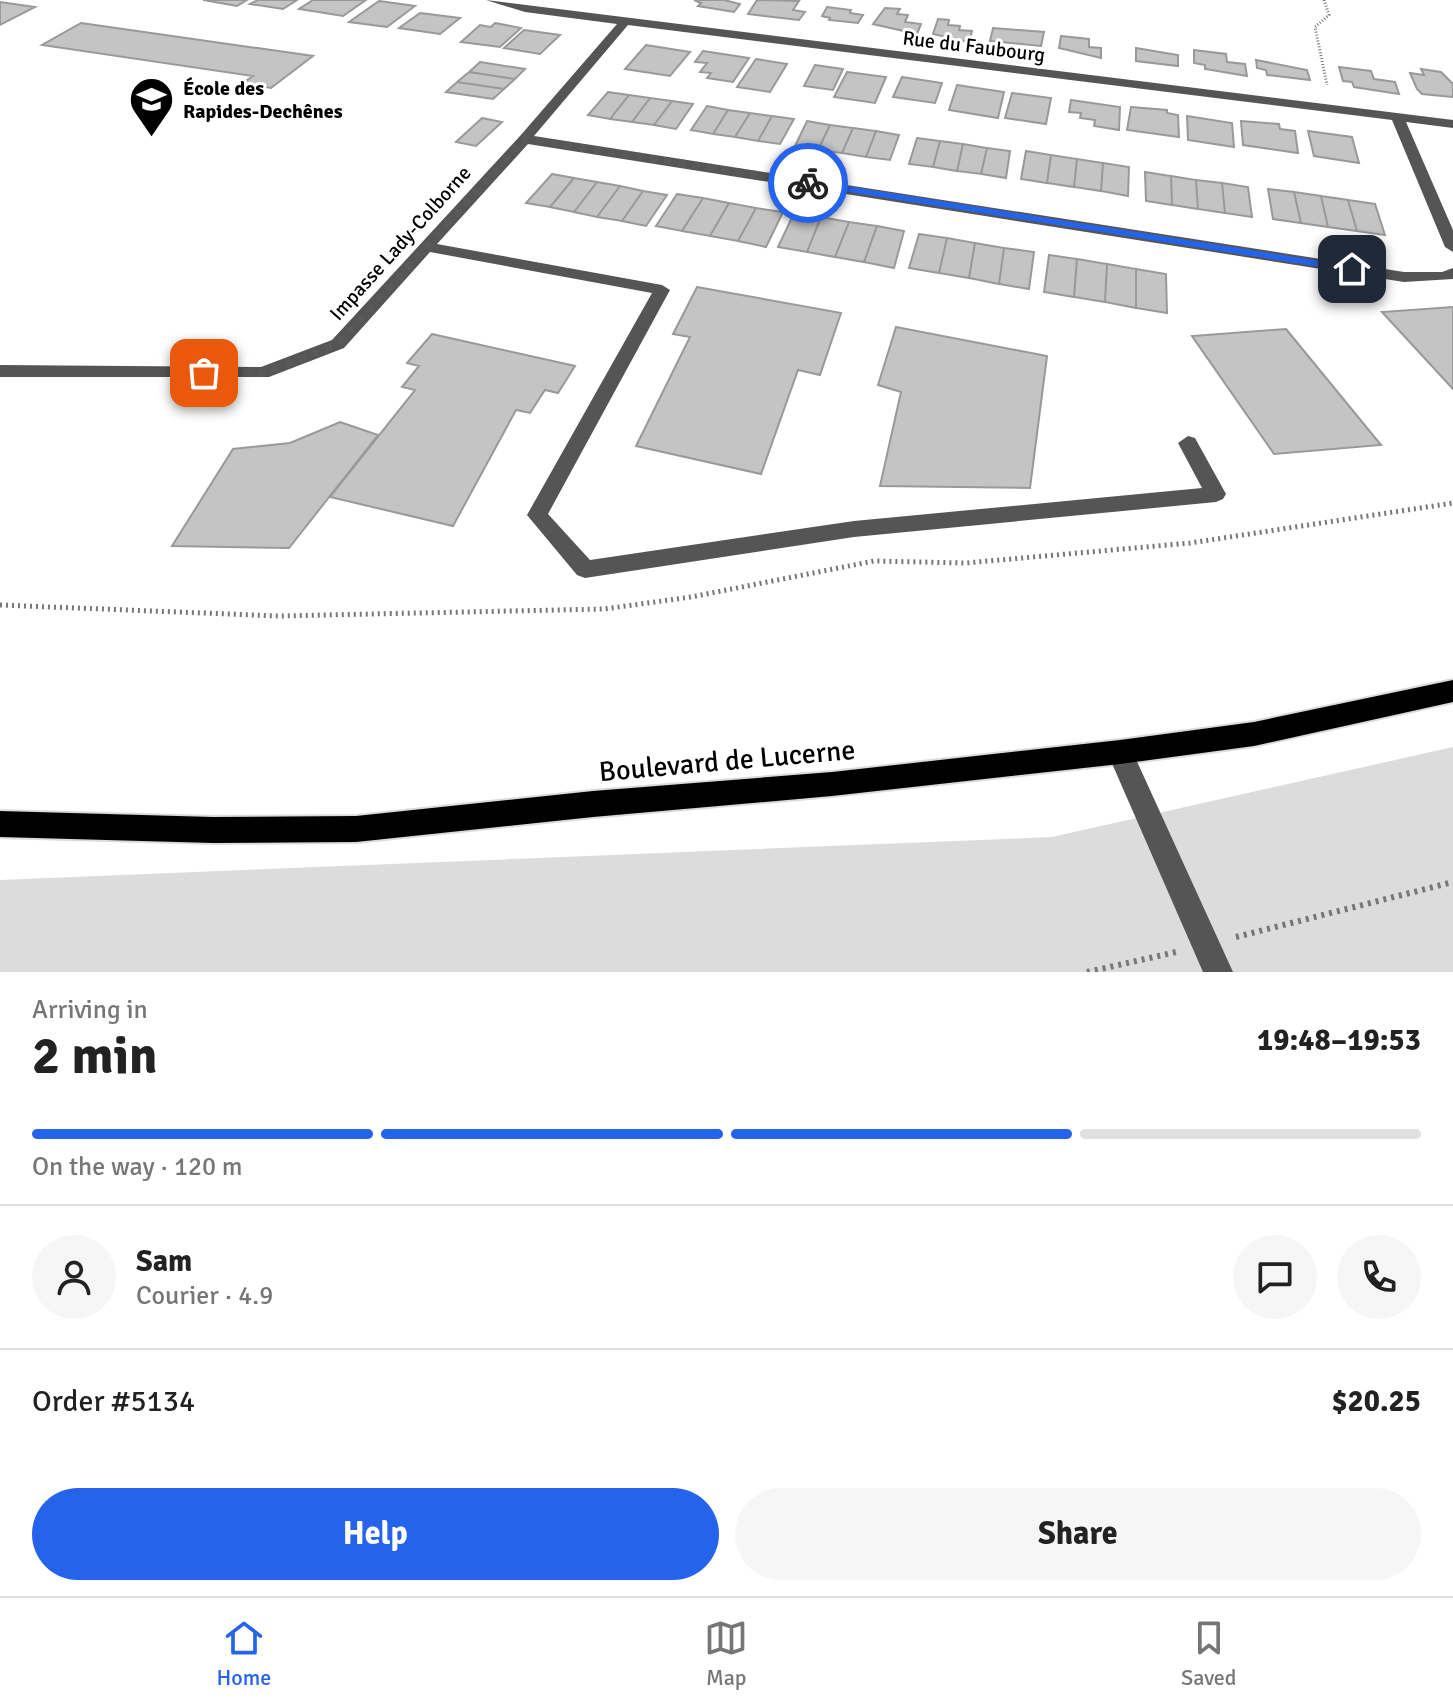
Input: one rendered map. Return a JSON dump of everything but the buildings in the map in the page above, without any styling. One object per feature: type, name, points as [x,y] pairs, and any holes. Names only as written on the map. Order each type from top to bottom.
[{"type":"main road","name":"Boulevard de Lucerne","points":[[0,824],[213,830],[356,829],[593,804],[832,784],[1120,752],[1254,734],[1453,691]]},
{"type":"street","name":"Rue du Faubourg","points":[[491,0],[516,7],[1453,124]]},
{"type":"street","name":"Impasse Lady-Colborne","points":[[0,371],[263,373],[338,344],[525,139],[625,21]]},
{"type":"street","points":[[1397,117],[1453,247]]},
{"type":"street","points":[[525,139],[1404,277],[1444,277],[1453,273]]},
{"type":"street","points":[[427,247],[662,290],[537,515],[585,569],[854,529],[1216,494],[1188,443]]},
{"type":"street","points":[[1120,752],[1218,972]]},
{"type":"path","points":[[1324,0],[1329,15],[1315,27],[1332,109]]},
{"type":"path","points":[[1087,972],[1453,882]]},
{"type":"shaded area","points":[[1453,747],[1453,972],[0,972],[0,880],[1052,837]]},
{"type":"way so far","points":[[204,373],[263,373],[338,344],[525,139],[808,183]]},
{"type":"place","name":"École des Rapides-Dechênes","points":[[152,138]]},
{"type":"route","points":[[808,183],[1352,269]]}]
